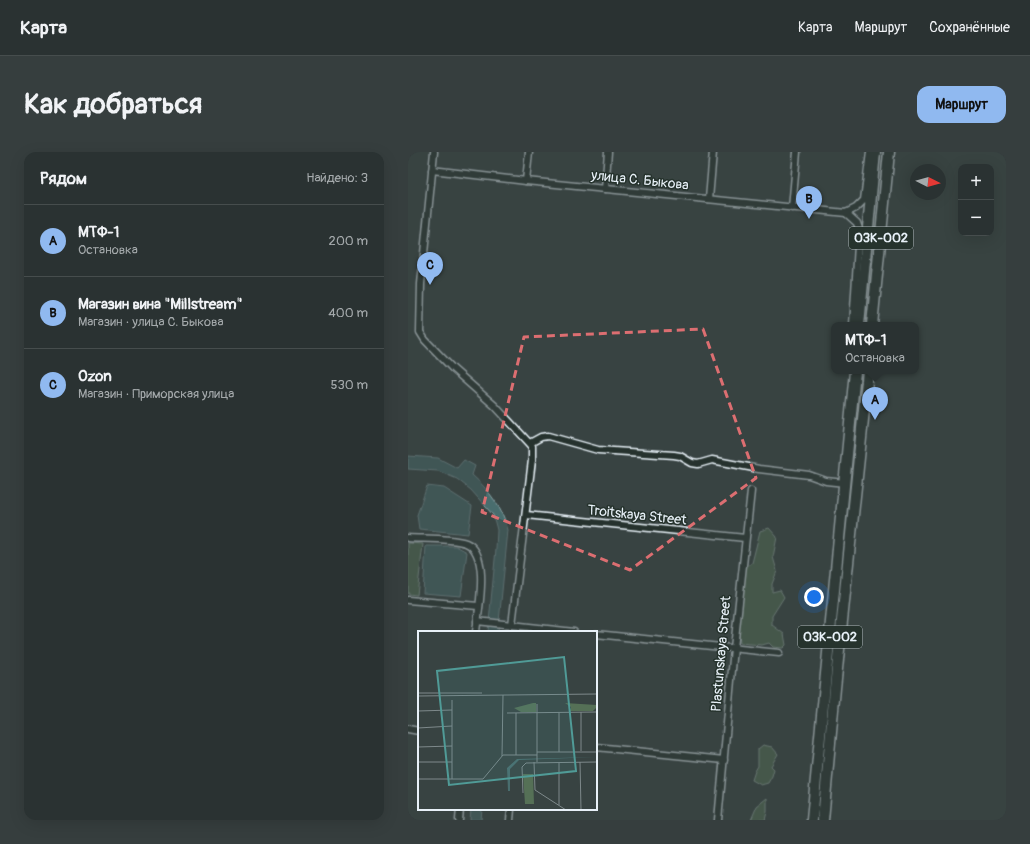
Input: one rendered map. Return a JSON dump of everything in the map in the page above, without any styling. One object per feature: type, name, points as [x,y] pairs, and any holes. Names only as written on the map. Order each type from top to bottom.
[{"type":"main road","name":"03К-002","points":[[859,322],[875,152]]},
{"type":"main road","name":"03К-002","points":[[872,322],[889,152]]},
{"type":"main road","name":"03К-002","points":[[812,820],[855,374]]},
{"type":"main road","name":"03К-002","points":[[823,820],[868,374]]},
{"type":"street","points":[[434,152],[421,284],[420,332],[430,346],[453,369],[495,406],[532,446],[532,460],[526,515],[512,625]]},
{"type":"street","points":[[526,181],[529,152]]},
{"type":"street","points":[[605,189],[608,152]]},
{"type":"street","points":[[709,199],[713,152]]},
{"type":"street","points":[[792,208],[797,152]]},
{"type":"street","points":[[854,322],[859,229],[857,223],[846,213],[856,208],[864,200],[870,152]]},
{"type":"street","name":"улица С. Быкова","points":[[432,170],[526,181],[846,213]]},
{"type":"street","points":[[852,374],[854,388]]},
{"type":"street","points":[[530,443],[541,437],[548,436],[598,450],[674,455],[698,464],[712,460],[758,469],[808,475],[826,481],[845,483]]},
{"type":"street","name":"Plastunskaya Street","points":[[718,820],[750,491]]},
{"type":"street","name":"Troitskaya Street","points":[[526,515],[745,538]]},
{"type":"street","points":[[408,538],[459,541],[468,543],[474,549],[479,561],[481,574],[481,588],[476,631]]},
{"type":"street","points":[[408,600],[478,606]]},
{"type":"street","points":[[477,621],[512,625],[530,630],[552,631]]},
{"type":"street","points":[[597,634],[779,652]]},
{"type":"street","points":[[597,748],[724,760]]},
{"type":"street","points":[[459,820],[460,810]]},
{"type":"street","points":[[510,820],[511,810]]},
{"type":"highlighted area","points":[[703,329],[756,478],[630,570],[482,512],[524,337]]},
{"type":"green space","points":[[769,528],[777,537],[773,557],[777,571],[772,584],[772,592],[780,590],[784,597],[772,616],[772,625],[784,634],[786,645],[783,648],[773,647],[769,643],[762,645],[740,643],[739,634],[743,581],[747,566],[752,563],[760,531]]},
{"type":"green space","points":[[408,543],[423,544],[417,595],[408,594]]},
{"type":"green space","points":[[763,745],[772,747],[778,754],[771,766],[774,769],[772,776],[768,783],[761,785],[752,780],[758,766],[758,749]]},
{"type":"green space","points":[[767,798],[767,812],[765,820],[751,820],[757,806]]},
{"type":"water","points":[[408,456],[438,458],[457,468],[464,460],[475,466],[472,475],[490,493],[499,507],[508,530],[498,631],[488,631],[497,530],[493,515],[471,490],[457,479],[438,471],[408,469]]},
{"type":"water","points":[[427,486],[444,488],[472,506],[468,534],[419,529],[417,515]]},
{"type":"water","points":[[426,546],[456,546],[467,552],[461,596],[423,593]]},
{"type":"water","points":[[471,810],[482,810],[481,820],[470,820]]},
{"type":"place","name":"Магазин вина \"Millstream\"","points":[[809,219]]},
{"type":"place","name":"Ozon","points":[[430,285]]},
{"type":"place","name":"МТФ-1","points":[[875,420]]}]
